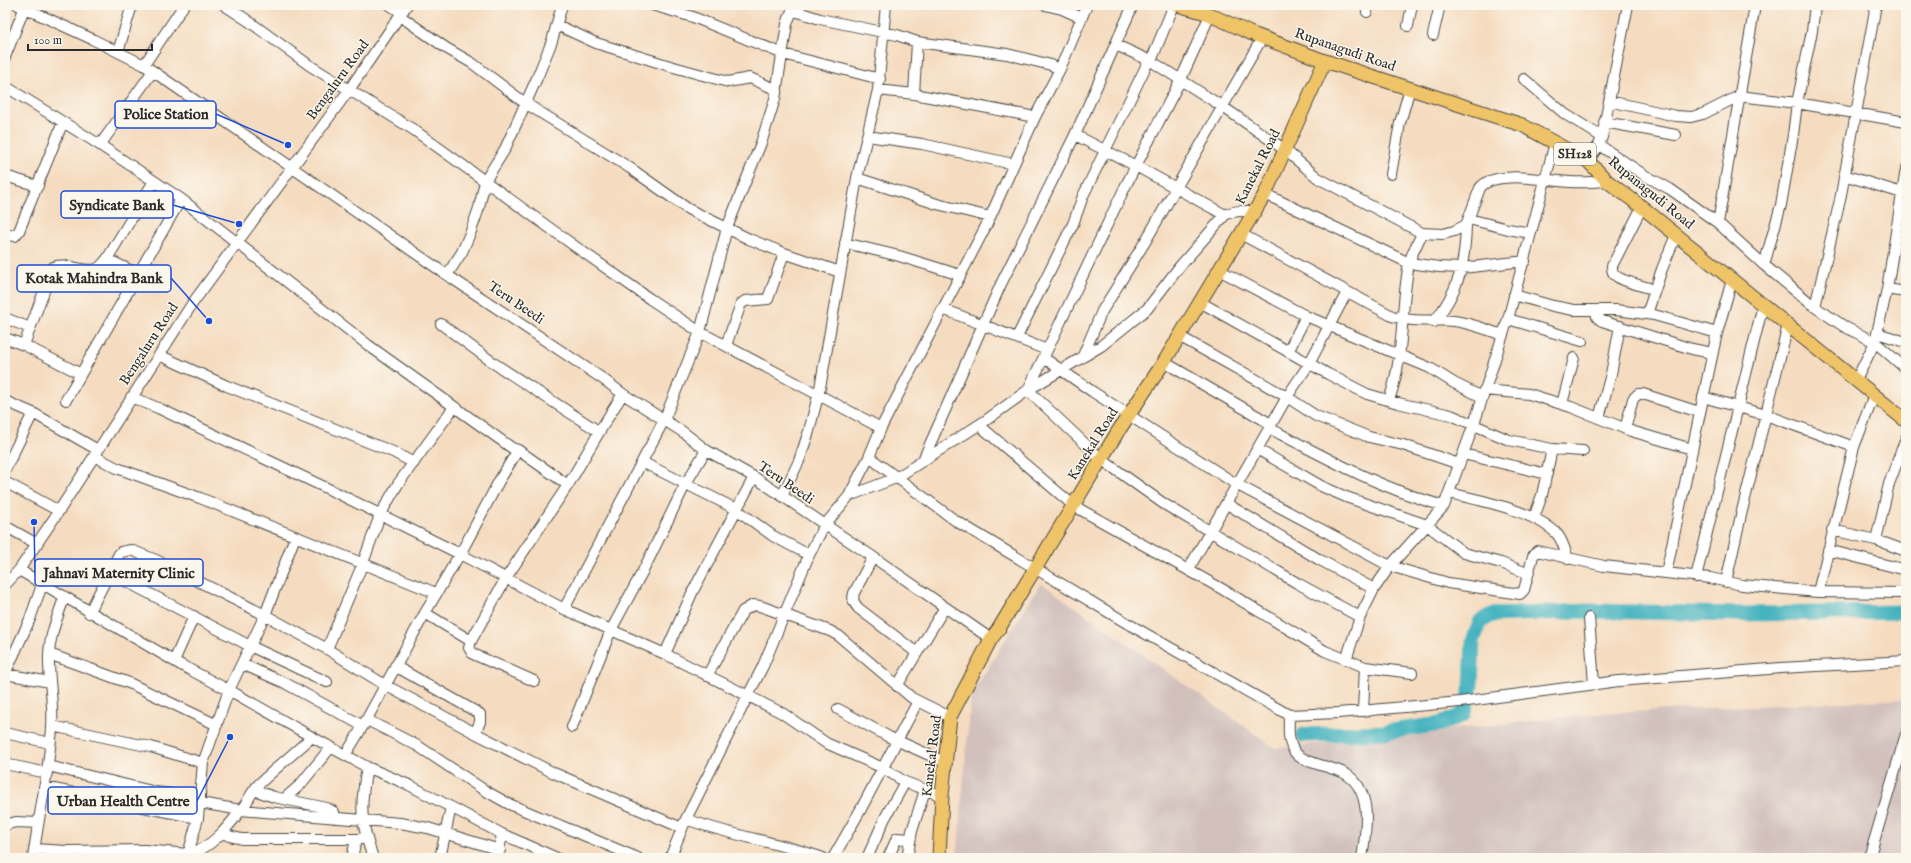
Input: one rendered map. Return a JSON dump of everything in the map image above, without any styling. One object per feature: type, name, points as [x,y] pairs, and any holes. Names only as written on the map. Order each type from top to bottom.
[{"type":"main road","name":"Rupanagudi Road","points":[[1178,5],[1210,15],[1262,38],[1326,61],[1522,125],[1588,161],[1607,181],[1642,206],[1906,421]]},
{"type":"main road","name":"Kanekal Road","points":[[939,858],[942,796],[950,717],[991,639],[1074,506],[1101,459],[1164,362],[1241,234],[1253,211],[1265,194],[1326,61]]},
{"type":"street","points":[[118,52],[132,5]]},
{"type":"street","points":[[144,65],[184,5]]},
{"type":"street","points":[[224,5],[309,65],[414,130],[650,299],[700,332],[726,345],[754,362],[881,428]]},
{"type":"street","points":[[390,5],[403,11],[446,48],[472,63],[525,103],[630,168],[688,209],[784,253],[840,272]]},
{"type":"street","points":[[447,275],[462,252],[479,208],[485,181],[505,149],[552,41],[562,5]]},
{"type":"street","points":[[652,5],[693,17],[783,54],[860,76],[880,79]]},
{"type":"street","points":[[782,496],[799,461],[809,431],[818,394],[857,178],[880,79],[886,5]]},
{"type":"street","points":[[1046,5],[1062,9],[1082,18]]},
{"type":"street","points":[[670,858],[684,824],[748,697],[786,614],[809,555],[824,526],[849,496],[869,457],[881,428],[990,217],[1035,117],[1060,69],[1087,5]]},
{"type":"street","points":[[923,460],[1002,284],[1075,135],[1133,5]]},
{"type":"street","points":[[1017,337],[1073,224],[1083,196],[1150,61],[1174,5]]},
{"type":"street","points":[[1408,26],[1412,5]]},
{"type":"street","points":[[1433,35],[1440,5]]},
{"type":"street","points":[[1588,161],[1601,141],[1615,62],[1628,5]]},
{"type":"street","points":[[1718,223],[1755,5]]},
{"type":"street","points":[[1764,265],[1781,205],[1797,103],[1812,31],[1815,5]]},
{"type":"street","points":[[1815,307],[1844,175],[1876,5]]},
{"type":"street","points":[[5,57],[21,7]]},
{"type":"street","name":"Teru Beedi","points":[[21,7],[144,65],[447,275],[509,315],[706,450],[754,477],[991,639]]},
{"type":"street","points":[[564,608],[664,420],[700,332],[727,228],[761,143],[776,90],[787,24],[793,8],[820,19],[883,31],[917,42],[1008,54],[1051,65],[1060,69]]},
{"type":"street","name":"Bengaluru Road","points":[[5,586],[19,570],[37,544],[192,304],[348,90],[403,11]]},
{"type":"street","points":[[1028,390],[1136,166],[1181,79],[1210,15]]},
{"type":"street","points":[[557,25],[596,43],[652,61],[728,82],[750,78],[776,90]]},
{"type":"street","points":[[1082,358],[1102,311],[1176,189],[1262,38]]},
{"type":"street","points":[[914,94],[917,42]]},
{"type":"street","points":[[1116,45],[1150,61],[1181,79],[1285,150],[1318,178],[1422,233],[1443,234],[1454,231],[1468,222],[1531,233]]},
{"type":"street","points":[[100,146],[153,71]]},
{"type":"street","points":[[1524,80],[1565,114],[1644,175],[1670,189],[1718,223],[1764,265],[1815,307],[1845,327],[1874,343],[1906,369]]},
{"type":"street","points":[[5,88],[63,122],[181,199],[368,345],[512,448],[518,450],[568,485]]},
{"type":"street","points":[[1391,174],[1400,123],[1410,88]]},
{"type":"street","points":[[878,90],[914,94],[1035,117]]},
{"type":"street","points":[[1609,102],[1676,116],[1691,117],[1703,114],[1739,96],[1797,103],[1906,122]]},
{"type":"street","points":[[5,234],[15,236],[19,231],[63,122]]},
{"type":"street","points":[[1604,122],[1676,135]]},
{"type":"street","points":[[1075,135],[1136,166],[1225,216]]},
{"type":"street","points":[[867,136],[922,144],[1013,164]]},
{"type":"street","points":[[1346,660],[1360,617],[1374,589],[1390,566],[1444,506],[1474,424],[1508,319],[1525,261],[1555,143]]},
{"type":"street","points":[[1856,380],[1874,343],[1887,289],[1902,223],[1902,193],[1906,169]]},
{"type":"street","points":[[1844,175],[1902,193]]},
{"type":"street","points":[[5,176],[38,186]]},
{"type":"street","points":[[857,178],[936,204],[990,217]]},
{"type":"street","points":[[1434,322],[1454,292],[1462,268],[1468,222],[1483,183],[1494,179],[1518,178],[1570,182],[1607,181]]},
{"type":"street","points":[[24,345],[54,267],[59,265],[96,269],[107,259],[154,182]]},
{"type":"street","points":[[1265,194],[1409,263],[1462,268],[1525,261]]},
{"type":"street","points":[[66,400],[181,199]]},
{"type":"street","points":[[1642,206],[1612,266],[1612,270],[1614,274],[1620,278],[1655,290]]},
{"type":"street","points":[[849,496],[896,478],[979,425],[1028,390],[1101,346],[1147,309],[1180,266],[1225,216],[1236,211],[1253,211]]},
{"type":"street","points":[[1389,400],[1394,387],[1400,356],[1409,263],[1422,233]]},
{"type":"street","points":[[1241,234],[1392,316],[1403,320],[1434,322],[1453,321],[1503,335]]},
{"type":"street","points":[[1647,314],[1676,235]]},
{"type":"street","points":[[845,242],[899,256],[960,275]]},
{"type":"street","points":[[726,345],[741,304],[745,301],[768,299],[784,253]]},
{"type":"street","points":[[107,259],[138,274]]},
{"type":"street","points":[[1219,270],[1306,316],[1430,368],[1454,383],[1483,394],[1529,394],[1562,404],[1625,429],[1664,442],[1692,449]]},
{"type":"street","points":[[1666,573],[1712,353],[1732,280]]},
{"type":"street","points":[[1887,289],[1906,292]]},
{"type":"street","points":[[1188,570],[1227,504],[1236,484],[1257,448],[1287,397],[1309,364],[1347,292]]},
{"type":"street","points":[[1514,296],[1574,310],[1633,312],[1647,314],[1717,333]]},
{"type":"street","points":[[1200,302],[1352,388],[1367,394],[1451,414],[1509,440],[1552,449],[1583,451]]},
{"type":"street","points":[[1696,577],[1763,305]]},
{"type":"street","points":[[943,309],[1017,337],[1045,354],[1062,370],[1129,415],[1236,484],[1390,566],[1448,583],[1520,594],[1524,590],[1527,574],[1533,556],[1537,551],[1604,566],[1726,582],[1818,592],[1906,593]]},
{"type":"street","points":[[1596,310],[1599,320],[1684,347],[1712,353]]},
{"type":"street","points":[[1288,352],[1306,316]]},
{"type":"street","points":[[5,318],[30,328]]},
{"type":"street","points":[[1508,319],[1582,341]]},
{"type":"street","points":[[441,324],[495,364],[598,431]]},
{"type":"street","points":[[1726,582],[1788,325]]},
{"type":"street","points":[[1599,418],[1611,374],[1620,326]]},
{"type":"street","points":[[1179,336],[1287,397],[1316,416],[1331,423],[1369,437],[1403,445],[1459,464]]},
{"type":"street","points":[[5,338],[24,345],[81,374]]},
{"type":"street","points":[[1874,343],[1906,342]]},
{"type":"street","points":[[159,355],[227,386],[393,452],[414,463]]},
{"type":"street","points":[[1562,404],[1574,358]]},
{"type":"street","points":[[1164,362],[1270,426],[1358,474],[1395,491],[1444,506]]},
{"type":"street","points":[[1028,390],[1101,459],[1164,504],[1297,583],[1360,617]]},
{"type":"street","points":[[534,681],[473,654],[469,648],[471,641],[506,578],[568,485],[593,444],[598,431],[623,394]]},
{"type":"street","points":[[1625,429],[1633,399],[1638,394],[1643,394],[1699,412]]},
{"type":"street","points":[[1818,592],[1832,530],[1854,447],[1874,395]]},
{"type":"street","points":[[131,397],[158,408],[380,515],[460,554],[564,608],[665,654],[782,714],[826,743],[883,768],[905,782],[942,796]]},
{"type":"street","points":[[1703,397],[1766,414],[1854,447]]},
{"type":"street","points":[[5,401],[33,413],[96,453],[116,468],[200,498],[436,593]]},
{"type":"street","points":[[327,649],[363,563],[380,515],[398,484],[454,407]]},
{"type":"street","points":[[5,470],[33,413]]},
{"type":"street","points":[[979,425],[1074,506],[1188,570],[1325,651],[1365,667],[1412,673]]},
{"type":"street","points":[[1876,540],[1890,484],[1906,438]]},
{"type":"street","points":[[1257,448],[1321,486],[1427,525],[1464,553],[1501,563],[1527,574]]},
{"type":"street","points":[[1534,518],[1547,474],[1552,449]]},
{"type":"street","points":[[346,754],[365,723],[436,593],[460,554],[499,481],[518,450]]},
{"type":"street","points":[[572,728],[611,630],[645,567],[685,485],[706,450]]},
{"type":"street","points":[[1463,454],[1547,474]]},
{"type":"street","points":[[869,457],[956,521],[1125,622],[1289,715],[1363,711],[1460,702],[1594,684],[1781,668],[1906,661]]},
{"type":"street","points":[[642,462],[685,485],[736,509],[773,536],[809,555]]},
{"type":"street","points":[[665,654],[693,591],[754,477]]},
{"type":"street","points":[[5,482],[59,510]]},
{"type":"street","points":[[1449,493],[1491,503],[1543,522],[1562,542],[1568,559]]},
{"type":"street","points":[[1227,504],[1320,560],[1374,589]]},
{"type":"street","points":[[5,526],[37,544]]},
{"type":"street","points":[[1832,530],[1876,540],[1906,551]]},
{"type":"street","points":[[188,856],[198,818],[203,763],[229,690],[265,615],[294,537]]},
{"type":"street","points":[[89,613],[121,552],[131,550],[156,560],[265,615],[327,649],[385,685],[554,773],[684,824],[711,828],[791,847],[823,858]]},
{"type":"street","points":[[1828,550],[1906,570]]},
{"type":"street","points":[[873,557],[852,599],[858,608],[917,653]]},
{"type":"street","points":[[19,570],[89,613],[367,767],[409,785],[502,834],[557,858]]},
{"type":"street","points":[[110,572],[250,646],[327,682]]},
{"type":"street","points":[[42,585],[30,619],[5,674],[50,682]]},
{"type":"street","points":[[64,598],[51,636],[49,654],[52,726],[34,854],[145,850],[188,856],[200,850],[223,832],[241,810],[254,790],[312,737]]},
{"type":"street","points":[[707,676],[743,611],[753,605],[786,614],[839,636],[897,686],[918,701],[950,717]]},
{"type":"street","points":[[897,686],[945,607]]},
{"type":"street","points":[[425,613],[471,641]]},
{"type":"street","points":[[174,661],[194,616]]},
{"type":"street","points":[[1589,618],[1594,684]]},
{"type":"street","points":[[49,654],[129,682],[217,725]]},
{"type":"street","points":[[242,664],[286,683],[365,723],[418,746],[484,790],[509,804],[638,858]]},
{"type":"street","points":[[395,666],[480,714],[480,722],[475,733]]},
{"type":"street","points":[[1363,711],[1365,667]]},
{"type":"street","points":[[833,858],[898,741],[918,701]]},
{"type":"street","points":[[838,709],[898,741],[946,762]]},
{"type":"street","points":[[1289,715],[1290,742],[1294,752],[1304,760],[1343,773],[1352,779],[1360,790],[1364,803],[1367,824],[1362,858]]},
{"type":"street","points":[[52,726],[151,747],[203,763]]},
{"type":"street","points":[[5,733],[50,743]]},
{"type":"street","points":[[1869,858],[1906,734]]},
{"type":"street","points":[[284,799],[300,785],[331,747]]},
{"type":"street","points":[[5,764],[47,769],[241,810],[400,823],[428,828],[499,854],[502,834]]},
{"type":"street","points":[[352,858],[361,839],[362,796],[367,767]]},
{"type":"street","points":[[867,858],[885,818],[905,782]]},
{"type":"street","points":[[44,787],[198,818]]},
{"type":"street","points":[[254,790],[284,799],[331,809],[334,812],[334,818]]},
{"type":"street","points":[[907,858],[910,839],[925,790]]},
{"type":"street","points":[[440,858],[450,807]]},
{"type":"street","points":[[5,825],[16,822],[38,823]]},
{"type":"street","points":[[223,832],[234,838],[242,839],[361,839]]},
{"type":"street","points":[[888,858],[897,838],[910,839]]},
{"type":"street","points":[[361,839],[373,858]]},
{"type":"shaded area","points":[[1041,583],[1275,748],[1604,713],[1906,699],[1906,858],[957,858],[971,695]]},
{"type":"waterway","points":[[1303,735],[1385,732],[1440,724],[1463,715],[1471,687],[1473,641],[1480,622],[1492,615],[1589,611],[1739,614],[1906,612]]},
{"type":"place","name":"Police Station","points":[[288,145]]},
{"type":"place","name":"Syndicate Bank","points":[[239,224]]},
{"type":"place","name":"Kotak Mahindra Bank","points":[[209,321]]},
{"type":"place","name":"Jahnavi Maternity Clinic","points":[[34,522]]},
{"type":"place","name":"Urban Health Centre","points":[[230,737]]}]
